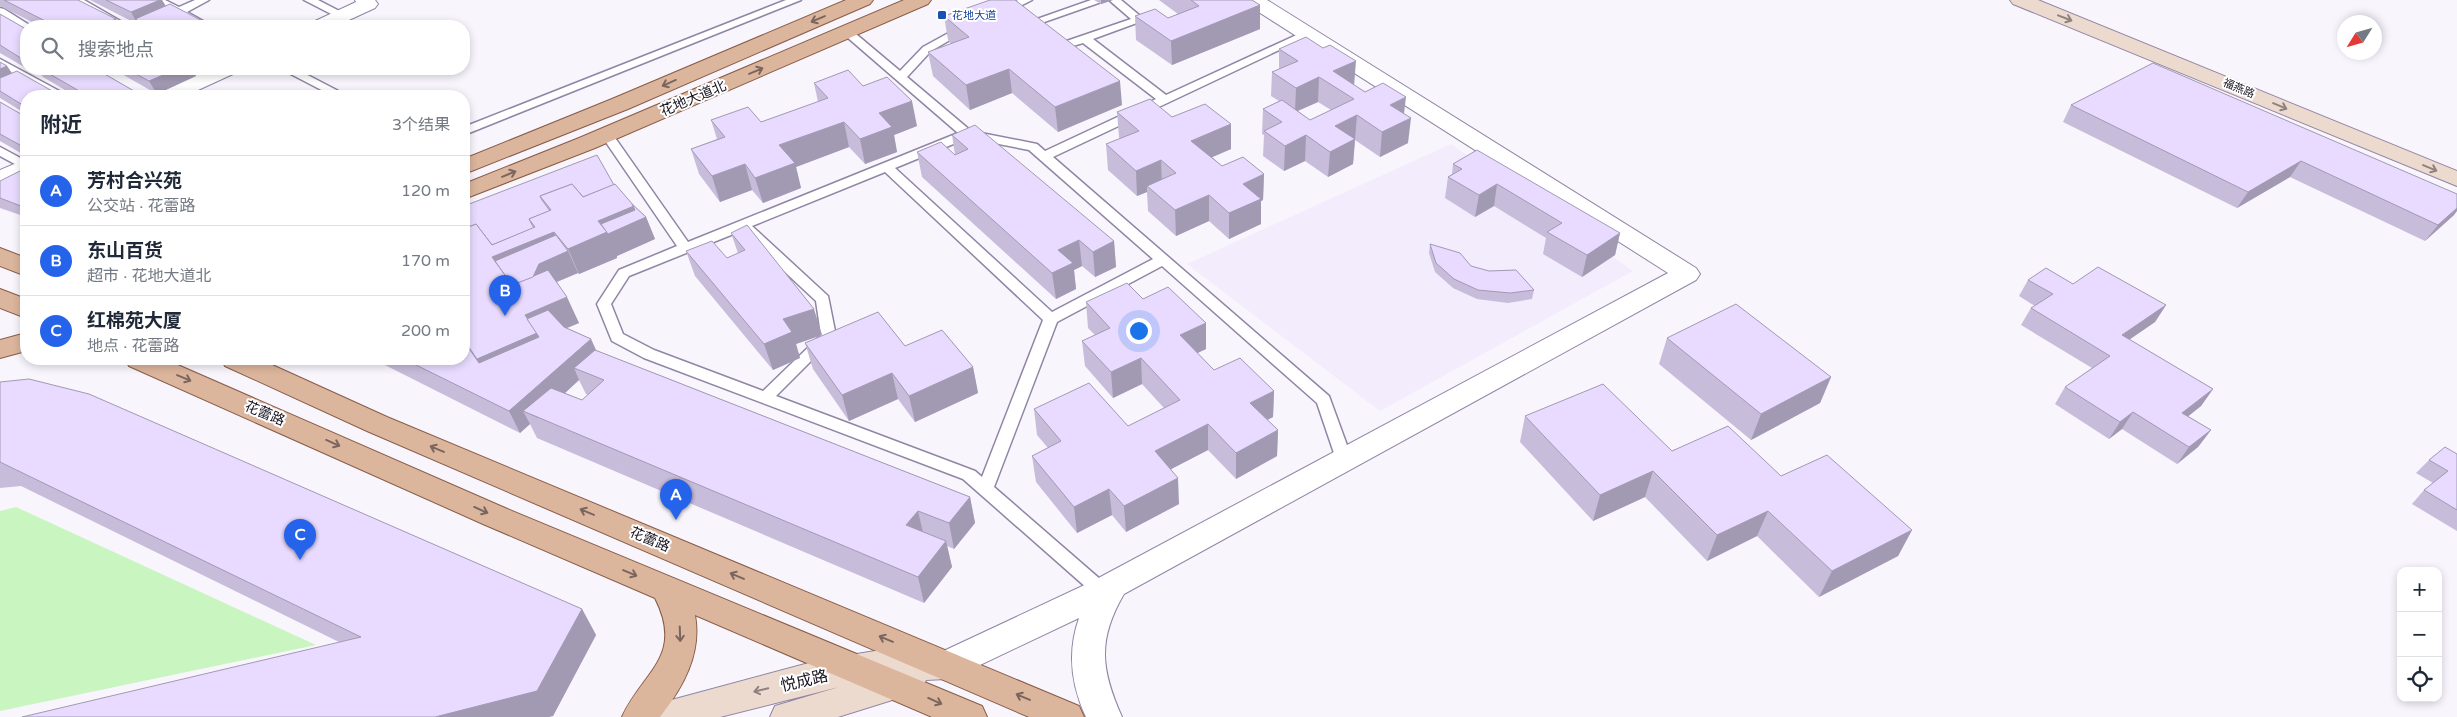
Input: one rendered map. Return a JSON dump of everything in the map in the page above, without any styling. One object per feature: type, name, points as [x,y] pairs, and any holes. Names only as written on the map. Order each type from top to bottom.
[{"type":"main road","name":"花地大道北","points":[[470,165],[620,104],[863,0]]},
{"type":"main road","name":"花地大道北","points":[[470,190],[607,135],[921,0]]},
{"type":"main road","points":[[0,256],[20,265]]},
{"type":"main road","points":[[0,298],[20,307]]},
{"type":"main road","points":[[0,319],[20,312]]},
{"type":"main road","points":[[0,349],[20,344]]},
{"type":"main road","name":"花蕾路","points":[[153,365],[494,516],[859,668],[970,717]]},
{"type":"main road","name":"花蕾路","points":[[259,365],[275,369],[386,428],[1067,717]]},
{"type":"main road","points":[[639,717],[655,698],[676,663],[681,639],[679,616],[666,588]]},
{"type":"street","points":[[947,665],[1043,621],[1107,588],[1687,274],[1254,0]]},
{"type":"street","name":"福燕路","points":[[2020,0],[2457,179]]},
{"type":"street","name":"福燕路","points":[[2064,0],[2457,159]]},
{"type":"street","points":[[334,20],[370,2]]},
{"type":"street","points":[[179,90],[205,75]]},
{"type":"street","points":[[0,179],[20,169]]},
{"type":"street","points":[[1105,717],[1091,688],[1088,665],[1095,617],[1107,588]]},
{"type":"street","name":"悦成路","points":[[664,717],[820,675],[859,668],[902,664],[947,665]]},
{"type":"street","name":"悦成路","points":[[787,717],[849,709],[947,665]]},
{"type":"lane","points":[[76,0],[112,20]]},
{"type":"lane","points":[[157,0],[195,20]]},
{"type":"lane","points":[[158,20],[204,0]]},
{"type":"lane","points":[[309,0],[343,16]]},
{"type":"lane","points":[[470,129],[796,0]]},
{"type":"lane","points":[[900,77],[926,49],[952,32],[1027,0]]},
{"type":"lane","points":[[1102,0],[1026,25],[1053,50],[1139,20],[1114,0]]},
{"type":"lane","points":[[0,12],[20,24]]},
{"type":"lane","points":[[846,31],[967,134],[1033,147],[1044,156],[1324,400],[1344,459]]},
{"type":"lane","points":[[1044,156],[1307,34]]},
{"type":"lane","points":[[1085,39],[1165,100]]},
{"type":"lane","points":[[0,62],[20,74]]},
{"type":"lane","points":[[22,75],[49,90]]},
{"type":"lane","points":[[15,85],[38,75]]},
{"type":"lane","points":[[299,75],[330,90]]},
{"type":"lane","points":[[967,134],[624,273],[604,304],[617,337],[650,354],[969,475],[1107,588]]},
{"type":"lane","points":[[607,135],[685,247]]},
{"type":"lane","points":[[0,150],[20,162]]},
{"type":"lane","points":[[886,166],[1051,319]]},
{"type":"lane","points":[[742,224],[823,299],[829,336],[765,398]]},
{"type":"lane","points":[[985,489],[1051,319],[1162,260]]},
{"type":"shaded area","points":[[1451,144],[1633,271],[1380,411],[1187,264]]},
{"type":"green space","points":[[16,507],[316,645],[0,711],[0,511]]},
{"type":"building","points":[[4,0],[78,0],[116,19],[114,20],[43,20]]},
{"type":"building","points":[[106,0],[160,0],[131,12]]},
{"type":"building","points":[[990,0],[1015,0],[1120,81],[1055,107],[1009,69],[966,85],[928,52],[969,37],[944,16]]},
{"type":"building","points":[[1191,0],[1252,0],[1260,5],[1171,41],[1135,16],[1155,9],[1168,18],[1199,6]]},
{"type":"building","points":[[170,4],[201,20],[137,20],[135,19]]},
{"type":"building","points":[[0,14],[20,26],[20,58],[0,45]]},
{"type":"building","points":[[1306,37],[1323,48],[1330,45],[1356,61],[1333,71],[1365,92],[1383,83],[1406,97],[1390,105],[1411,118],[1382,132],[1357,115],[1335,126],[1355,139],[1330,152],[1306,135],[1285,146],[1264,131],[1282,122],[1263,109],[1282,100],[1310,120],[1354,99],[1319,77],[1296,88],[1272,72],[1298,61],[1279,49]]},
{"type":"building","points":[[0,62],[7,66],[0,69]]},
{"type":"building","points":[[2153,63],[2457,194],[2457,208],[2438,225],[2301,161],[2248,192],[2071,105]]},
{"type":"building","points":[[848,70],[863,86],[887,77],[912,101],[879,113],[892,127],[860,139],[844,122],[779,145],[795,163],[755,178],[745,164],[712,176],[691,149],[725,137],[711,120],[748,107],[761,122],[828,98],[814,83]]},
{"type":"building","points":[[17,71],[20,75],[24,75],[50,90],[20,90],[20,103],[0,91],[0,78]]},
{"type":"building","points":[[51,75],[106,75],[132,90],[78,90]]},
{"type":"building","points":[[138,75],[163,75],[149,81]]},
{"type":"building","points":[[1150,99],[1172,117],[1205,104],[1231,124],[1191,141],[1222,166],[1243,157],[1264,174],[1243,184],[1261,199],[1229,213],[1209,195],[1175,210],[1147,186],[1176,173],[1161,160],[1136,171],[1106,144],[1139,131],[1117,112]]},
{"type":"building","points":[[0,102],[20,114],[20,145],[0,134]]},
{"type":"building","points":[[975,125],[1114,241],[1093,252],[1079,240],[1058,250],[1073,263],[1052,273],[917,152],[941,142],[955,155],[968,149],[952,135]]},
{"type":"building","points":[[1477,150],[1620,233],[1587,255],[1547,232],[1562,223],[1497,184],[1479,195],[1448,177],[1462,169],[1453,164]]},
{"type":"building","points":[[597,155],[614,185],[583,197],[572,184],[540,196],[550,211],[529,219],[534,228],[492,245],[476,224],[470,226],[470,204]]},
{"type":"building","points":[[20,171],[20,206],[0,198],[0,181]]},
{"type":"building","points":[[572,184],[583,197],[615,184],[634,206],[598,221],[607,232],[568,249],[554,232],[492,257],[512,285],[548,270],[567,297],[525,315],[537,333],[477,359],[470,349],[470,226],[476,224],[492,245],[535,227],[529,219],[551,210],[540,196]]},
{"type":"building","points":[[632,204],[646,217],[608,234],[601,224],[635,210]]},
{"type":"building","points":[[747,225],[814,309],[783,319],[792,332],[764,344],[686,251],[712,241],[727,258],[745,250],[731,233]]},
{"type":"building","points":[[556,235],[568,251],[539,264],[533,277],[512,285],[495,261]]},
{"type":"building","points":[[1430,244],[1460,253],[1471,266],[1489,271],[1516,270],[1534,290],[1510,293],[1478,290],[1454,279],[1436,263]]},
{"type":"building","points":[[2098,267],[2166,305],[2122,335],[2213,389],[2182,413],[2211,430],[2189,447],[2133,412],[2120,422],[2065,387],[2110,356],[2031,308],[2053,294],[2028,280],[2046,268],[2073,284]]},
{"type":"building","points":[[1127,283],[1143,299],[1168,287],[1206,323],[1180,335],[1214,370],[1240,358],[1274,391],[1250,403],[1278,430],[1236,453],[1208,424],[1155,451],[1178,478],[1124,506],[1109,489],[1074,507],[1032,456],[1061,441],[1034,409],[1089,383],[1128,426],[1180,400],[1141,358],[1111,372],[1082,341],[1110,328],[1086,302]]},
{"type":"building","points":[[1736,304],[1831,377],[1761,414],[1667,338]]},
{"type":"building","points":[[548,310],[564,327],[591,339],[509,411],[416,365],[470,365],[470,350],[479,363],[539,337],[527,319]]},
{"type":"building","points":[[878,312],[905,346],[942,330],[973,367],[909,396],[892,373],[842,395],[805,343]]},
{"type":"building","points":[[595,350],[970,497],[949,523],[918,511],[906,525],[946,541],[918,577],[523,411],[551,388],[582,400],[604,380],[574,368]]},
{"type":"building","points":[[29,379],[89,394],[582,609],[537,691],[435,717],[22,717],[361,637],[0,462],[0,382]]},
{"type":"building","points":[[1603,384],[1672,451],[1728,426],[1781,476],[1827,455],[1912,530],[1832,571],[1768,511],[1717,535],[1653,471],[1600,495],[1525,416]]},
{"type":"building","points":[[2445,447],[2457,454],[2457,510],[2424,490],[2448,471],[2429,460]]},
{"type":"place","name":"花地大道","points":[[942,15]]},
{"type":"place","name":"东山百货","points":[[505,316]]},
{"type":"place","name":"芳村合兴苑","points":[[676,520]]},
{"type":"place","name":"红棉苑大厦","points":[[300,560]]}]
